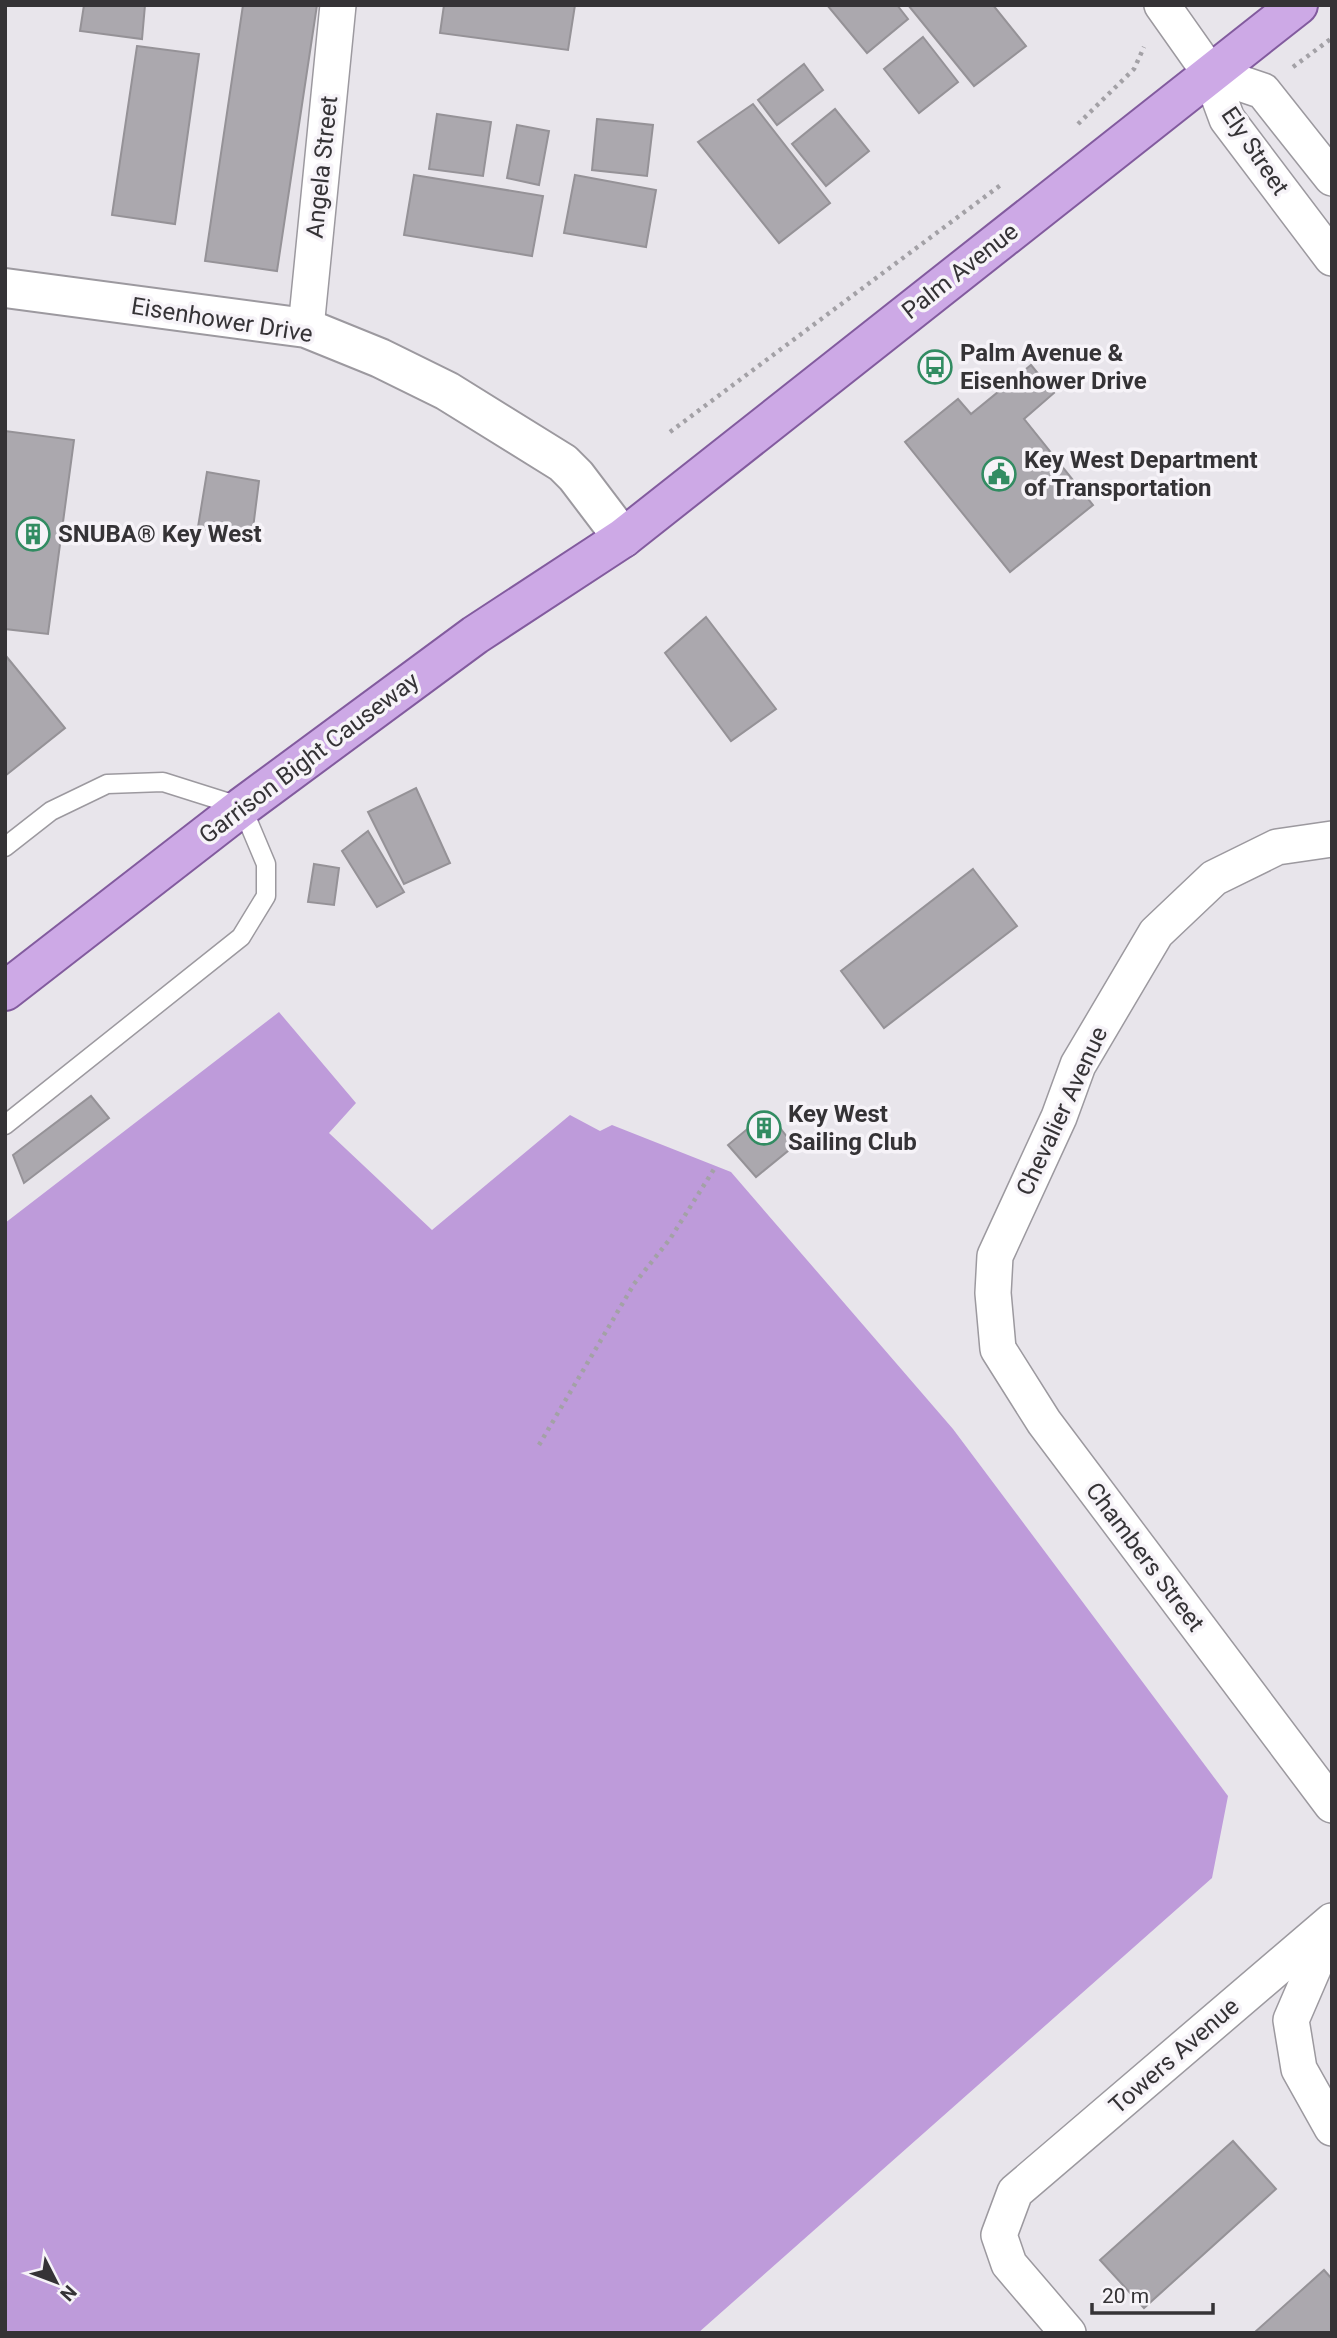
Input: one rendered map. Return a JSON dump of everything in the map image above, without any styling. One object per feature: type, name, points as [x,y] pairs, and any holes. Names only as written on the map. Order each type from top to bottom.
[{"type":"main road","name":"Palm Avenue","points":[[623,538],[1298,5]]},
{"type":"main road","name":"Garrison Bight Causeway","points":[[5,991],[242,807],[475,635],[623,538]]},
{"type":"street","name":"Angela Street","points":[[306,328],[338,5]]},
{"type":"street","points":[[1162,5],[1210,73]]},
{"type":"street","name":"Ely Street","points":[[1210,73],[1264,91],[1332,178]]},
{"type":"street","name":"Ely Street","points":[[1210,73],[1227,119],[1320,220],[1332,258]]},
{"type":"street","name":"Eisenhower Drive","points":[[5,288],[306,328],[380,358],[447,391],[564,463],[623,538]]},
{"type":"street","name":"Chevalier Avenue","points":[[993,1293],[995,1256],[1059,1117],[1078,1065],[1156,933],[1214,878],[1277,847],[1332,839]]},
{"type":"street","name":"Chambers Street","points":[[993,1293],[998,1349],[1044,1422],[1332,1805]]},
{"type":"street","points":[[1332,1922],[1291,2020],[1299,2069],[1332,2127]]},
{"type":"street","name":"Towers Avenue","points":[[1068,2333],[1009,2264],[999,2235],[1015,2192],[1332,1922]]},
{"type":"lane","points":[[5,847],[51,811],[107,785],[163,782],[242,807],[266,864],[266,896],[242,937],[5,1125]]},
{"type":"path","points":[[1289,71],[1332,38]]},
{"type":"path","points":[[1070,131],[1134,69]]},
{"type":"path","points":[[670,432],[1006,180]]},
{"type":"path","points":[[538,1445],[634,1284],[670,1239],[716,1166]]},
{"type":"shaded area","points":[[279,1012],[356,1103],[329,1133],[432,1230],[570,1115],[600,1131],[612,1125],[731,1172],[953,1429],[1228,1796],[1212,1878],[698,2333],[5,2333],[5,1223]]},
{"type":"building","points":[[84,5],[145,5],[142,39],[80,31]]},
{"type":"building","points":[[243,5],[317,5],[277,271],[205,261]]},
{"type":"building","points":[[444,5],[575,5],[568,50],[440,33]]},
{"type":"building","points":[[827,5],[897,5],[908,19],[867,53]]},
{"type":"building","points":[[908,5],[993,5],[1026,46],[974,86]]},
{"type":"building","points":[[923,37],[958,82],[919,113],[884,69]]},
{"type":"building","points":[[137,46],[199,54],[175,224],[112,215]]},
{"type":"building","points":[[804,64],[823,90],[777,125],[758,100]]},
{"type":"building","points":[[753,104],[830,203],[779,243],[698,142]]},
{"type":"building","points":[[835,109],[869,151],[826,186],[792,144]]},
{"type":"building","points":[[437,114],[491,122],[483,176],[429,169]]},
{"type":"building","points":[[597,119],[653,125],[647,176],[592,170]]},
{"type":"building","points":[[517,125],[549,131],[539,185],[507,178]]},
{"type":"building","points":[[414,175],[543,196],[532,256],[404,235]]},
{"type":"building","points":[[575,175],[656,190],[646,247],[564,233]]},
{"type":"building","name":"Key West Department of Transportation","points":[[1031,365],[1054,393],[1024,419],[1093,505],[1010,572],[905,442],[958,399],[971,414]]},
{"type":"building","name":"SNUBA® Key West","points":[[5,431],[74,440],[48,634],[5,629]]},
{"type":"building","points":[[207,472],[259,481],[251,544],[198,527]]},
{"type":"building","points":[[706,617],[776,709],[731,741],[665,653]]},
{"type":"building","points":[[5,657],[65,728],[5,776]]},
{"type":"building","points":[[416,788],[450,863],[404,884],[368,812]]},
{"type":"building","points":[[368,831],[404,892],[377,907],[342,851]]},
{"type":"building","points":[[314,864],[339,868],[334,905],[308,902]]},
{"type":"building","points":[[973,869],[1017,926],[884,1028],[841,971]]},
{"type":"building","points":[[91,1096],[109,1118],[24,1183],[13,1155]]},
{"type":"building","name":"Key West Sailing Club","points":[[768,1112],[794,1146],[756,1177],[728,1145]]},
{"type":"building","points":[[1233,2141],[1276,2189],[1144,2308],[1100,2260]]},
{"type":"building","points":[[1324,2270],[1332,2279],[1332,2333],[1255,2332]]},
{"type":"place","name":"Palm Avenue & Eisenhower Drive","points":[[935,367]]},
{"type":"place","name":"Key West Department of Transportation","points":[[999,474]]},
{"type":"place","name":"SNUBA® Key West","points":[[33,534]]},
{"type":"place","name":"Key West Sailing Club","points":[[764,1128]]}]
